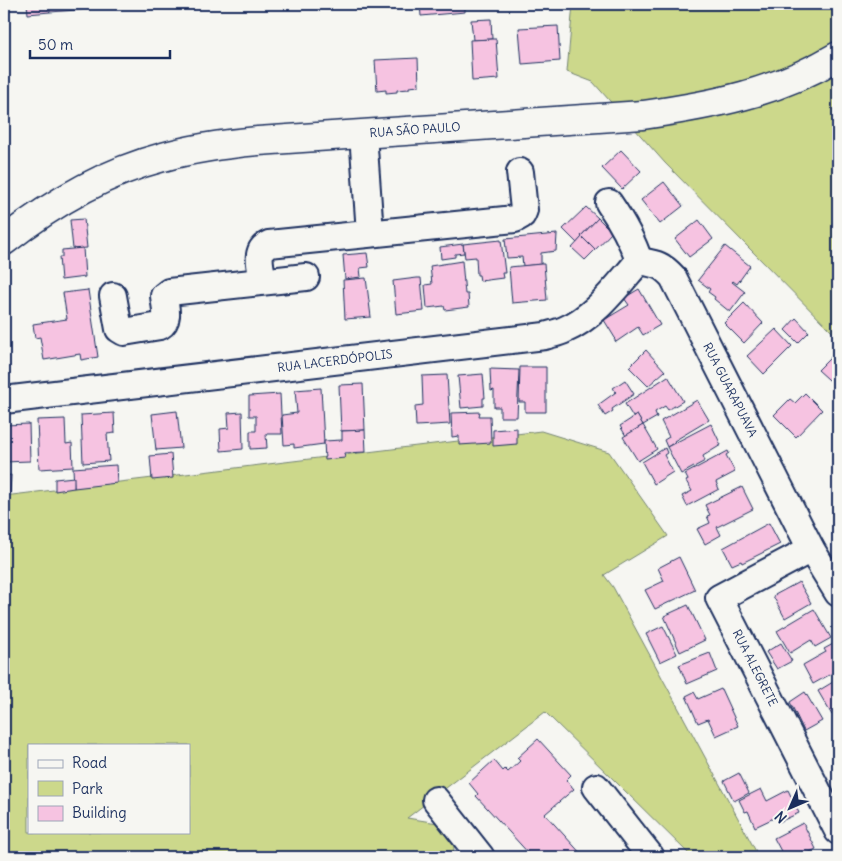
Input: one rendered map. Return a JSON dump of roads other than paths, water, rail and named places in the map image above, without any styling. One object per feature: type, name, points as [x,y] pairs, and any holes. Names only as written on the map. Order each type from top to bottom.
[{"type":"main road","name":"RUA SÃO PAULO","points":[[4,241],[46,210],[71,195],[109,177],[161,157],[215,145],[642,115],[691,108],[736,99],[769,88],[802,75],[838,56]]},
{"type":"street","points":[[363,134],[370,233]]},
{"type":"street","points":[[262,281],[260,252],[262,246],[269,244],[515,219],[522,216],[524,210],[520,172]]},
{"type":"street","points":[[609,203],[633,242],[639,262]]},
{"type":"street","name":"RUA LACERDÓPOLIS","points":[[4,400],[545,336],[564,331],[583,319],[600,304],[639,262]]},
{"type":"street","name":"RUA GUARAPUAVA","points":[[639,262],[656,264],[664,268],[673,277],[811,549],[838,594]]},
{"type":"street","points":[[112,296],[119,329],[124,332],[164,324],[166,320],[164,296],[169,292],[306,277]]},
{"type":"street","name":"RUA ALEGRETE","points":[[811,549],[719,598],[838,831]]},
{"type":"street","points":[[596,787],[651,857]]},
{"type":"street","points":[[436,800],[481,857]]}]
